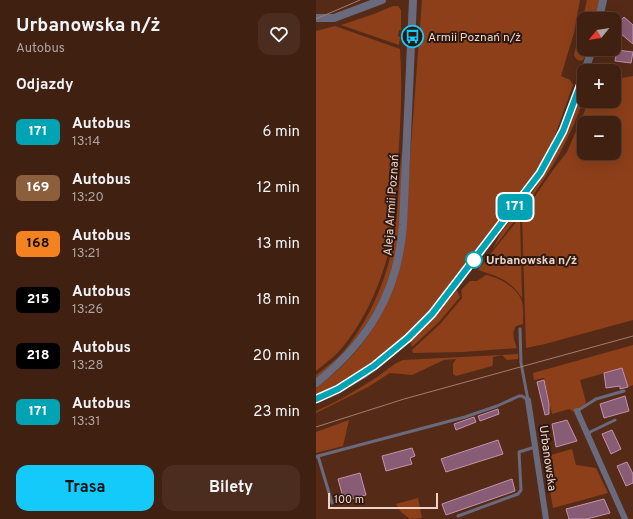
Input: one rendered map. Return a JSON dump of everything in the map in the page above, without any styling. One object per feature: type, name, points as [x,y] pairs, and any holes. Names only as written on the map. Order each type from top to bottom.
[{"type":"street","points":[[316,24],[330,21],[382,0]]},
{"type":"street","name":"Aleja Armii Poznań","points":[[316,383],[345,358],[367,332],[386,298],[397,266],[402,242],[413,0]]},
{"type":"street","points":[[600,12],[603,0]]},
{"type":"street","points":[[316,18],[329,19],[338,17]]},
{"type":"street","points":[[316,399],[338,389],[374,366],[404,342],[432,314],[540,173],[563,131],[577,94]]},
{"type":"street","name":"Urbanowska","points":[[528,400],[546,519]]},
{"type":"street","points":[[577,411],[624,519]]},
{"type":"lane","points":[[520,329],[521,363],[528,400]]},
{"type":"lane","points":[[577,411],[596,399],[624,391]]},
{"type":"lane","points":[[332,503],[317,457],[465,417],[497,406],[519,396],[522,396],[528,400]]},
{"type":"lane","points":[[588,436],[590,432],[615,420]]},
{"type":"lane","points":[[458,516],[518,494],[521,490],[519,452],[535,447]]},
{"type":"shaded area","points":[[422,0],[580,0],[574,33],[561,76],[570,80],[573,85],[552,144],[539,168],[434,305],[410,331],[371,363],[316,395],[316,388],[348,360],[373,328],[391,293],[398,273],[403,251]]},
{"type":"shaded area","points":[[587,0],[599,0],[596,12],[584,12]]},
{"type":"shaded area","points":[[393,6],[398,6],[401,10],[401,30],[399,30],[398,36],[400,37],[399,45],[341,25],[374,14]]},
{"type":"shaded area","points":[[335,26],[400,49],[400,127],[391,240],[380,281],[368,308],[353,333],[338,352],[316,371],[316,31]]},
{"type":"shaded area","points":[[577,42],[577,56],[585,56],[583,60],[580,61],[576,59],[574,55]]},
{"type":"shaded area","points":[[633,76],[633,320],[526,348],[522,215],[567,152],[577,129],[577,160],[621,160],[621,116],[583,116],[586,108],[621,108],[621,78]]},
{"type":"shaded area","points":[[577,107],[580,108],[574,124],[557,158],[537,190],[492,250],[502,231],[533,191],[552,161],[568,130]]},
{"type":"shaded area","points":[[402,151],[401,207],[398,240],[394,261],[381,299],[371,317],[346,350],[316,378],[316,375],[341,354],[353,339],[362,326],[383,282],[388,267],[396,226]]},
{"type":"shaded area","points":[[520,217],[522,298],[508,283],[478,270]]},
{"type":"shaded area","points":[[486,275],[497,278],[508,284],[520,297],[523,308],[523,324],[516,326],[514,332],[517,348],[463,352],[413,353],[412,350],[441,323],[462,298],[461,290],[470,281],[477,281]]},
{"type":"shaded area","points":[[457,290],[460,297],[439,322],[412,347],[410,341],[425,327]]},
{"type":"shaded area","points":[[633,345],[633,385],[628,387],[622,368],[580,380],[586,402],[583,408],[574,412],[569,409],[552,414],[544,378],[534,380],[533,373]]},
{"type":"shaded area","points":[[518,354],[518,359],[507,360],[502,355],[493,357],[492,366],[456,376],[453,374],[453,364],[456,359],[444,360],[412,375],[390,373],[368,387],[316,413],[316,411],[353,392],[403,360]]},
{"type":"shaded area","points":[[349,420],[343,446],[316,453],[316,432]]},
{"type":"shaded area","points":[[572,449],[576,465],[596,468],[608,493],[553,508],[545,462],[551,455]]},
{"type":"shaded area","points":[[418,498],[422,518],[410,519],[401,512],[396,504]]},
{"type":"building","points":[[624,17],[633,25],[633,44],[621,34],[621,20]]},
{"type":"building","points":[[621,50],[633,52],[631,63],[615,61],[616,56],[621,56]]},
{"type":"building","points":[[622,368],[628,387],[620,389],[620,386],[606,388],[604,373]]},
{"type":"building","points":[[544,380],[549,404],[549,414],[545,415],[537,382]]},
{"type":"building","points":[[625,396],[629,411],[604,418],[600,404]]},
{"type":"building","points":[[498,409],[499,414],[480,421],[478,416]]},
{"type":"building","points":[[474,417],[476,422],[456,430],[454,424]]},
{"type":"building","points":[[567,420],[577,441],[556,447],[552,424]]},
{"type":"building","points":[[612,430],[621,449],[611,454],[602,434]]},
{"type":"building","points":[[498,440],[503,454],[446,472],[441,459]]},
{"type":"building","points":[[412,448],[415,456],[410,458],[412,464],[386,471],[382,456]]},
{"type":"building","points":[[627,462],[633,474],[633,483],[626,486],[617,466]]},
{"type":"building","points":[[360,473],[366,495],[344,501],[338,479]]},
{"type":"building","points":[[512,479],[515,491],[446,515],[442,504]]},
{"type":"building","points":[[604,499],[610,513],[587,519],[569,519],[566,509]]},
{"type":"tram line","points":[[316,19],[360,0]]},
{"type":"tram line","points":[[316,427],[404,399],[633,336]]},
{"type":"bus line","name":"171","points":[[316,399],[338,389],[364,374],[408,338],[432,314],[534,183],[554,150],[571,113],[577,95]]},
{"type":"place","name":"Armii Poznań n/ż","points":[[412,37]]},
{"type":"place","name":"Urbanowska n/ż","points":[[474,260]]}]
